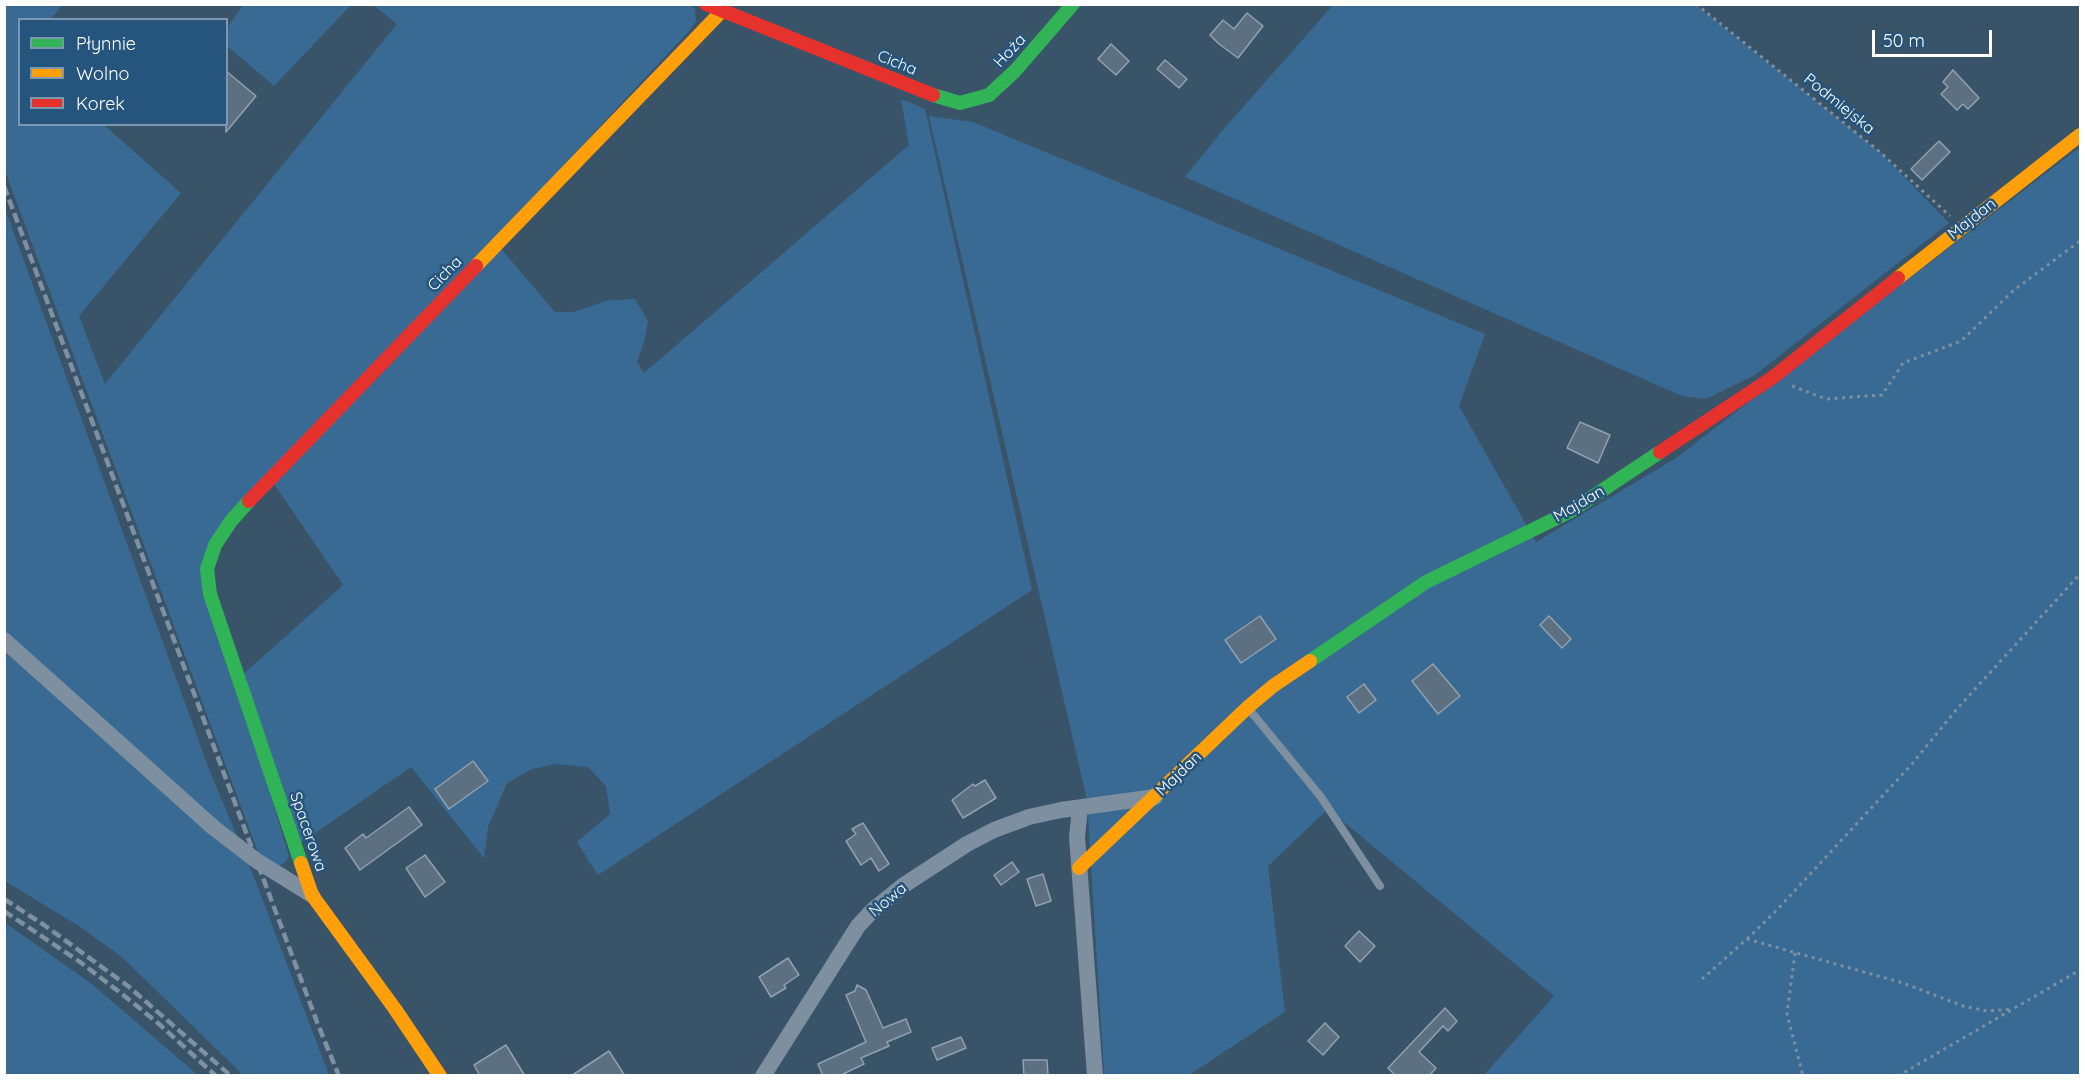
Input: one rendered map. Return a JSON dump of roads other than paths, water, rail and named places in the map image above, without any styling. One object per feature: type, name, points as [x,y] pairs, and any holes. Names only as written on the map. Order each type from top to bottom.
[{"type":"street","name":"Cicha","points":[[706,4],[927,93],[960,103]]},
{"type":"street","name":"Hoża","points":[[960,103],[989,95],[1015,71],[1073,4]]},
{"type":"street","name":"Cicha","points":[[207,569],[215,545],[231,521],[251,498],[722,11]]},
{"type":"street","name":"Majdan","points":[[1079,868],[1273,686],[1426,582],[1571,511],[1772,378],[2080,135]]},
{"type":"street","name":"Spacerowa","points":[[207,569],[210,594],[312,895],[395,1009],[440,1076]]},
{"type":"street","points":[[4,640],[214,828],[257,861],[312,895]]},
{"type":"street","name":"Nowa","points":[[763,1076],[858,926],[873,910],[947,855],[994,830],[1029,818],[1156,797]]},
{"type":"street","points":[[1080,808],[1077,837],[1095,1076]]},
{"type":"lane","points":[[1248,707],[1321,797],[1380,886]]},
{"type":"railway","points":[[4,186],[339,1076]]},
{"type":"railway","points":[[4,899],[128,986],[231,1076]]},
{"type":"railway","points":[[4,911],[80,962],[122,994],[216,1076]]}]
